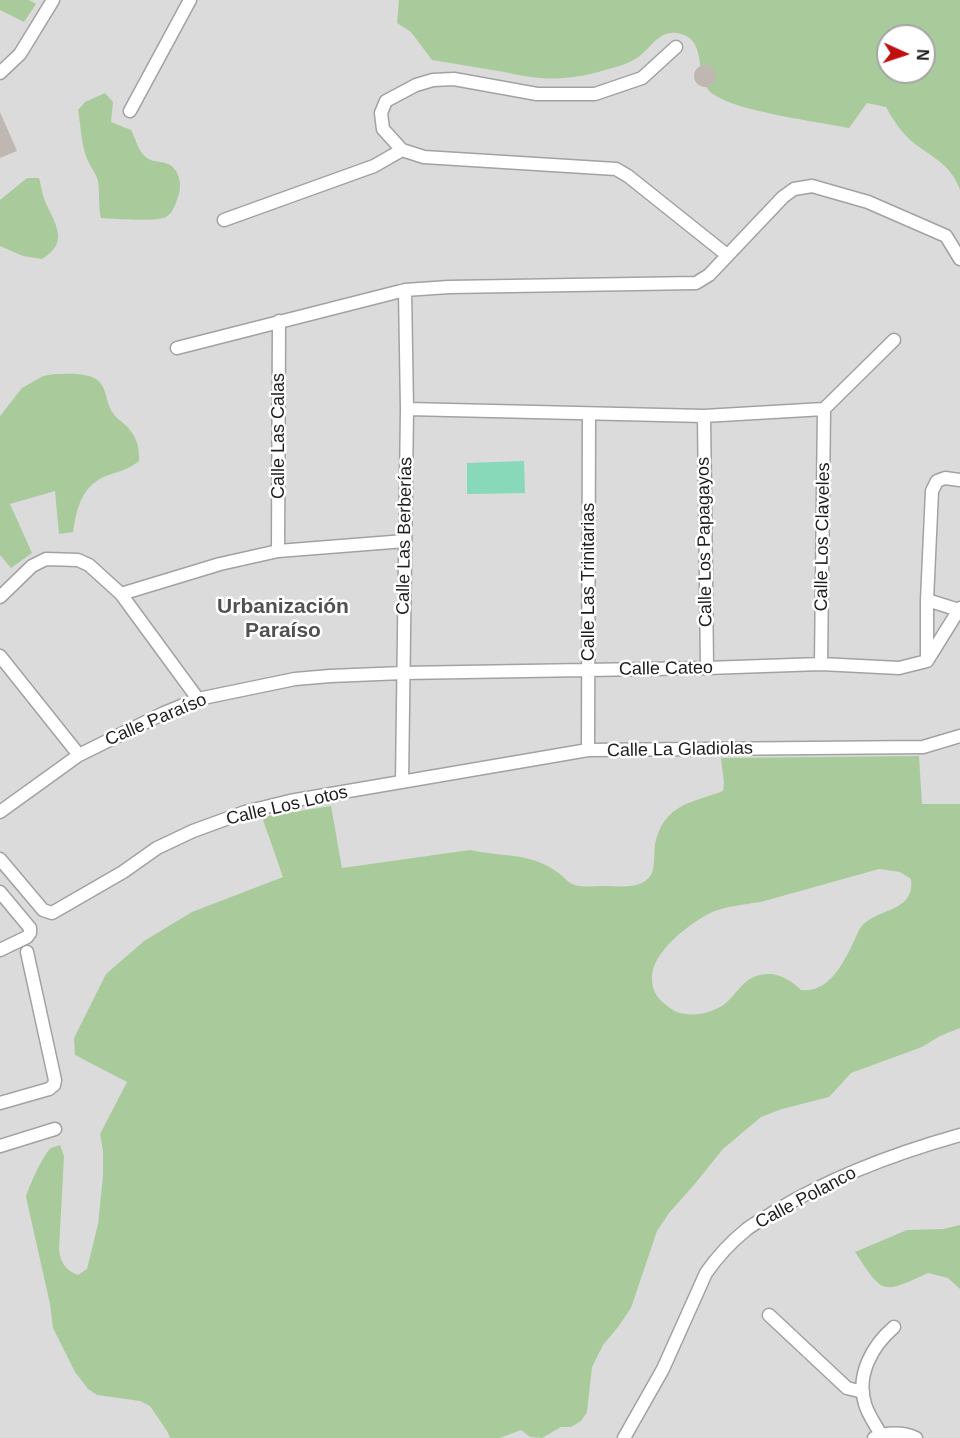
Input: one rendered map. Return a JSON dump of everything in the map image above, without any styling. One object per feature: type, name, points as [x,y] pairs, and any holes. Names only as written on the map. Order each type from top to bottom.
[{"type":"street","points":[[0,73],[20,54],[53,0]]},
{"type":"street","points":[[130,111],[190,0]]},
{"type":"street","points":[[676,47],[642,78],[595,94],[537,94],[454,79],[433,80],[416,85],[386,101],[381,113],[383,129],[402,150],[424,157],[616,169],[628,176],[727,255]]},
{"type":"street","points":[[224,220],[375,166],[402,150]]},
{"type":"street","points":[[177,348],[405,290],[449,287],[696,284],[709,275],[783,197],[794,189],[812,186],[868,202],[946,236],[960,259]]},
{"type":"street","name":"Calle Las Berberías","points":[[402,782],[407,409],[405,290]]},
{"type":"street","name":"Calle Las Calas","points":[[278,551],[279,321]]},
{"type":"street","points":[[407,409],[704,416],[824,410],[894,340]]},
{"type":"street","name":"Calle Los Claveles","points":[[821,664],[824,410]]},
{"type":"street","name":"Calle Las Trinitarias","points":[[588,750],[589,414]]},
{"type":"street","name":"Calle Los Papagayos","points":[[704,416],[707,669]]},
{"type":"street","points":[[927,661],[932,491],[937,481],[945,478],[960,480]]},
{"type":"street","points":[[121,594],[220,564],[278,551],[405,541]]},
{"type":"street","points":[[0,597],[32,566],[46,559],[78,560],[89,565],[121,594],[198,699]]},
{"type":"street","points":[[927,600],[959,609],[927,661]]},
{"type":"street","points":[[0,656],[79,755]]},
{"type":"street","name":"Calle Cateo","points":[[403,674],[707,669],[821,664],[899,668],[927,661]]},
{"type":"street","name":"Calle Paraíso","points":[[0,812],[79,755],[164,713],[198,699],[295,679],[403,674]]},
{"type":"street","name":"Calle La Gladiolas","points":[[402,782],[588,750],[923,747],[960,736]]},
{"type":"street","name":"Calle Los Lotos","points":[[0,859],[43,910],[52,913],[123,872],[157,848],[193,831],[245,812],[290,801],[402,782]]},
{"type":"street","points":[[0,892],[30,928],[30,933],[0,950]]},
{"type":"street","points":[[0,1103],[50,1089],[55,1080],[27,952]]},
{"type":"street","points":[[0,1146],[55,1129]]},
{"type":"street","name":"Calle Polanco","points":[[624,1438],[663,1369],[706,1273],[716,1259],[747,1229],[793,1200],[861,1168],[960,1136]]},
{"type":"street","points":[[769,1315],[847,1388],[863,1392]]},
{"type":"street","points":[[894,1327],[875,1348],[865,1367],[863,1392],[877,1436],[903,1435],[916,1438]]},
{"type":"shaded area","points":[[0,0],[960,0],[960,1438],[0,1438]]},
{"type":"green space","points":[[0,0],[29,0],[36,4],[24,22],[0,10]]},
{"type":"green space","points":[[399,0],[960,0],[960,190],[947,169],[906,136],[886,107],[867,103],[849,128],[739,106],[713,94],[707,87],[694,43],[677,33],[660,37],[630,62],[583,75],[548,78],[432,60],[411,32],[397,23]]},
{"type":"green space","points":[[105,93],[113,102],[111,122],[131,130],[139,149],[147,158],[170,165],[178,174],[179,194],[175,206],[166,217],[145,220],[101,218],[98,181],[84,149],[78,110],[85,102]]},
{"type":"green space","points":[[27,178],[39,178],[44,198],[58,232],[56,246],[42,259],[23,256],[0,246],[0,200]]},
{"type":"green space","points":[[86,375],[100,382],[110,409],[131,431],[136,440],[139,461],[100,479],[87,490],[79,505],[73,532],[59,534],[55,491],[10,504],[32,553],[11,568],[0,555],[0,416],[22,388],[43,376]]},
{"type":"green space","points":[[524,461],[525,493],[467,494],[467,463]]},
{"type":"green space","points":[[919,756],[922,804],[960,804],[960,1028],[922,1047],[851,1073],[829,1097],[761,1117],[723,1149],[669,1213],[657,1231],[631,1308],[603,1345],[592,1367],[587,1412],[581,1421],[571,1427],[561,1427],[542,1438],[530,1437],[521,1430],[500,1438],[170,1438],[150,1406],[140,1401],[97,1395],[88,1389],[75,1372],[53,1328],[50,1304],[26,1197],[44,1156],[51,1148],[60,1145],[64,1156],[60,1255],[64,1266],[70,1271],[78,1275],[87,1269],[98,1224],[103,1176],[100,1134],[127,1082],[75,1055],[74,1038],[106,974],[144,941],[192,912],[283,877],[262,817],[331,806],[342,868],[470,850],[537,861],[576,885],[629,886],[647,880],[651,875],[659,831],[672,813],[690,802],[723,791],[721,758]],"holes":[[[879,869],[900,872],[911,879],[911,890],[907,898],[901,904],[861,927],[841,966],[820,987],[801,990],[782,977],[772,974],[760,975],[746,982],[723,1005],[700,1014],[676,1012],[659,999],[655,992],[652,973],[661,953],[684,930],[711,913],[727,907],[768,900]]]},
{"type":"green space","points":[[960,1225],[960,1289],[948,1278],[928,1273],[901,1285],[884,1286],[872,1276],[855,1252],[907,1230],[943,1229]]},
{"type":"building","points":[[705,65],[713,68],[716,76],[713,84],[705,87],[697,84],[694,76],[697,68]]},
{"type":"building","points":[[0,112],[17,151],[0,158]]},
{"type":"district","name":"Urbanización Paraíso","points":[[283,619]]}]
